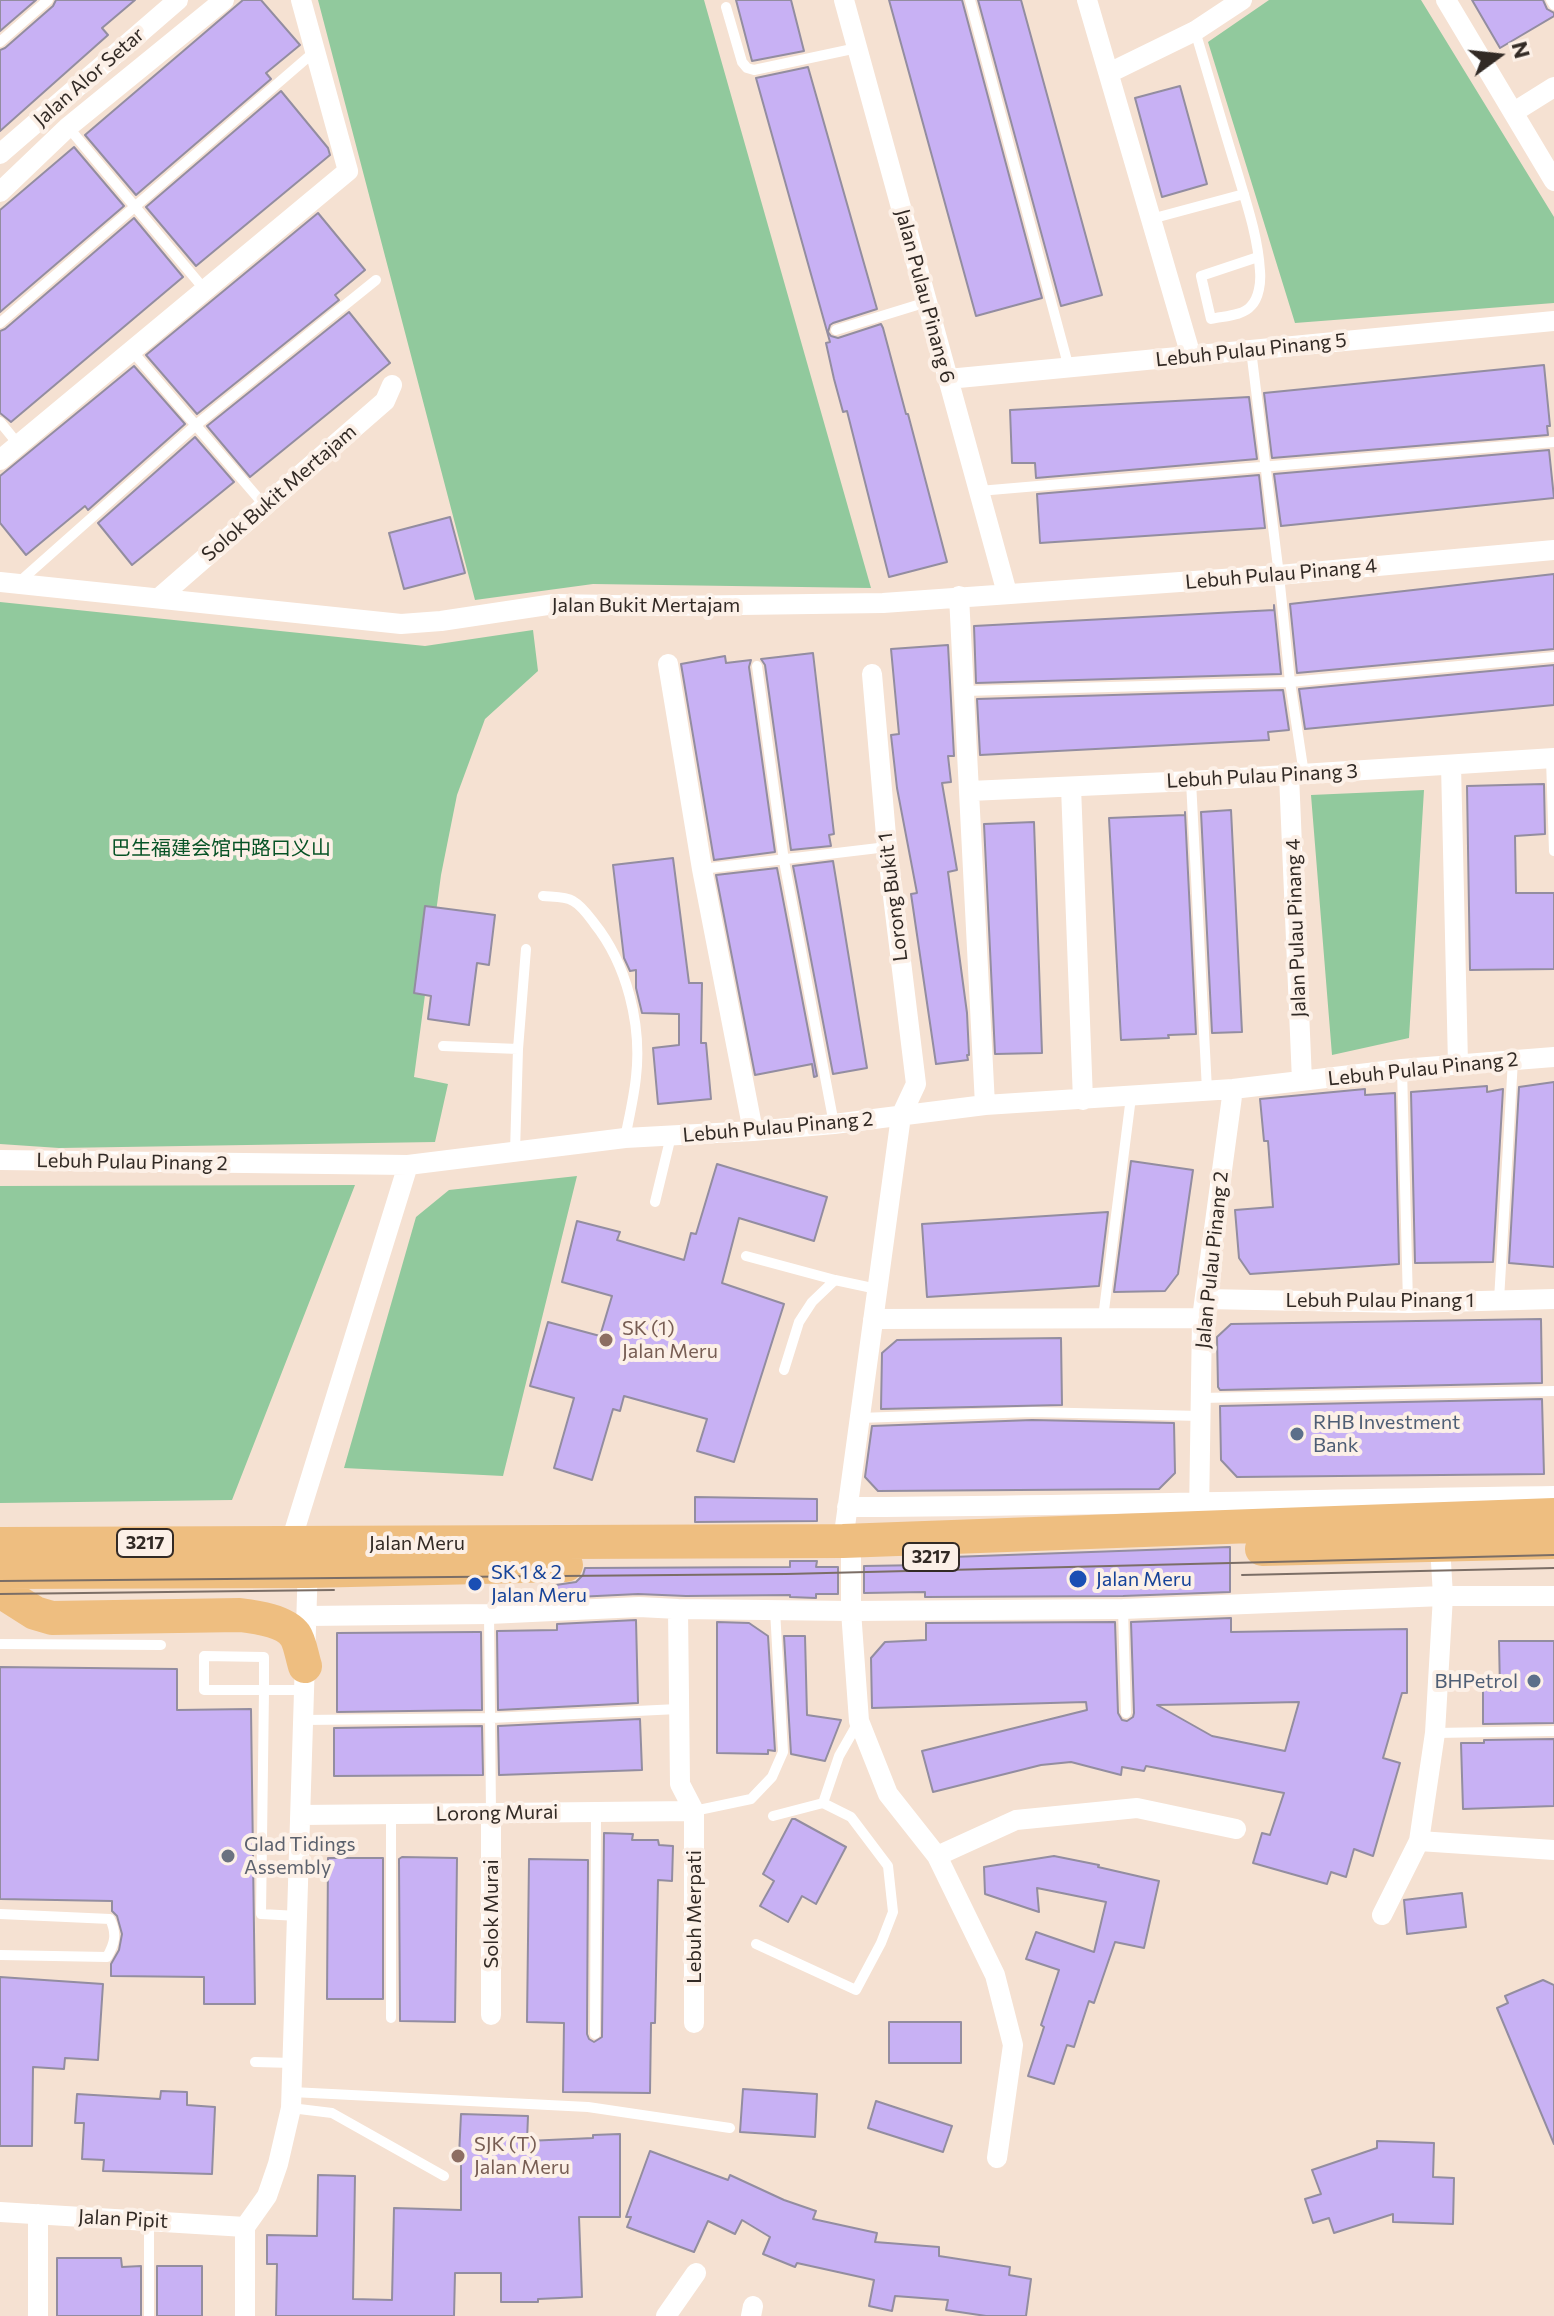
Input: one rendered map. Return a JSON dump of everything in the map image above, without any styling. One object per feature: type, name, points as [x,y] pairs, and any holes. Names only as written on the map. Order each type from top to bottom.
[{"type":"highway","name":"Jalan Meru","points":[[847,1550],[1199,1515],[1554,1515]]},
{"type":"highway","name":"Jalan Meru","points":[[0,1544],[298,1557],[1554,1542]]},
{"type":"highway","name":"Jalan Meru","points":[[0,1572],[244,1571],[298,1557]]},
{"type":"highway","points":[[187,1616],[197,1594],[217,1578],[244,1571]]},
{"type":"highway","points":[[0,1591],[35,1613],[94,1631],[187,1616],[261,1617],[294,1634],[304,1678]]},
{"type":"street","name":"Jalan Alor Setar","points":[[0,154],[178,0]]},
{"type":"street","points":[[0,192],[68,127],[224,0]]},
{"type":"street","points":[[0,460],[348,171],[301,0]]},
{"type":"street","name":"Jalan Pulau Pinang 6","points":[[844,0],[1007,593]]},
{"type":"street","points":[[1087,0],[1191,356]]},
{"type":"street","points":[[1109,73],[1195,31],[1242,0]]},
{"type":"street","points":[[1446,0],[1554,181]]},
{"type":"street","points":[[1514,112],[1554,87]]},
{"type":"street","name":"Lebuh Pulau Pinang 5","points":[[948,379],[1554,321]]},
{"type":"street","name":"Solok Bukit Mertajam","points":[[160,597],[385,401],[392,385]]},
{"type":"street","name":"Lebuh Pulau Pinang 4","points":[[1007,593],[1279,575],[1554,550]]},
{"type":"street","name":"Jalan Bukit Mertajam","points":[[9,582],[401,624],[554,604],[883,603],[1007,593]]},
{"type":"street","points":[[959,596],[985,1105]]},
{"type":"street","points":[[668,664],[702,869],[753,1131]]},
{"type":"street","name":"Lorong Bukit 1","points":[[872,674],[887,847],[916,1084],[901,1116],[847,1507],[847,1550],[859,1721],[888,1794],[937,1856],[995,1975],[1013,2045],[997,2158]]},
{"type":"street","name":"Lebuh Pulau Pinang 3","points":[[970,791],[1191,781],[1552,758]]},
{"type":"street","points":[[1451,765],[1458,1064]]},
{"type":"street","name":"Jalan Pulau Pinang 4","points":[[1297,774],[1302,1081]]},
{"type":"street","points":[[1071,787],[1083,1100]]},
{"type":"street","name":"Lebuh Pulau Pinang 2","points":[[0,1160],[408,1165],[625,1138],[834,1124],[985,1105],[1233,1089],[1402,1069],[1554,1057]]},
{"type":"street","name":"Jalan Pulau Pinang 2","points":[[1199,1515],[1203,1308],[1233,1089]]},
{"type":"street","points":[[245,2316],[245,2227],[267,2196],[278,2164],[292,2100],[307,1616],[298,1557],[354,1341],[408,1165]]},
{"type":"street","name":"Lebuh Pulau Pinang 1","points":[[873,1319],[1103,1318],[1203,1308],[1554,1299]]},
{"type":"street","points":[[847,1507],[1048,1506],[1199,1515],[1554,1496]]},
{"type":"street","points":[[1382,1915],[1419,1841],[1435,1733],[1443,1596],[1440,1545]]},
{"type":"street","points":[[307,1616],[489,1614],[639,1607],[851,1611],[1123,1609],[1443,1596],[1554,1596]]},
{"type":"street","points":[[678,1609],[680,1784],[694,1811]]},
{"type":"street","points":[[937,1856],[1016,1820],[1137,1808],[1236,1829]]},
{"type":"street","name":"Lorong Murai","points":[[301,1815],[694,1811]]},
{"type":"street","name":"Lebuh Merpati","points":[[694,1811],[694,2023]]},
{"type":"street","name":"Solok Murai","points":[[491,1813],[491,2015]]},
{"type":"street","points":[[1419,1841],[1554,1850]]},
{"type":"street","name":"Jalan Pipit","points":[[0,2212],[245,2227]]},
{"type":"street","points":[[38,2214],[38,2316]]},
{"type":"street","points":[[666,2316],[696,2273]]},
{"type":"lane","points":[[0,42],[48,0]]},
{"type":"lane","points":[[970,0],[1069,368]]},
{"type":"lane","points":[[1551,0],[1554,5]]},
{"type":"lane","points":[[726,7],[742,62],[747,68],[754,70],[857,48]]},
{"type":"lane","points":[[1195,31],[1244,194],[1258,257],[1260,273],[1259,290],[1253,305],[1245,312],[1211,319],[1201,276],[1258,257]]},
{"type":"lane","points":[[0,323],[314,52]]},
{"type":"lane","points":[[68,127],[205,290]]},
{"type":"lane","points":[[1151,219],[1244,194]]},
{"type":"lane","points":[[9,582],[196,425],[376,280]]},
{"type":"lane","points":[[836,330],[927,302]]},
{"type":"lane","points":[[1251,350],[1279,575],[1297,774]]},
{"type":"lane","points":[[132,351],[265,506]]},
{"type":"lane","points":[[0,422],[18,444]]},
{"type":"lane","points":[[979,491],[1554,442]]},
{"type":"lane","points":[[965,691],[1290,682],[1554,657]]},
{"type":"lane","points":[[757,666],[784,861],[834,1124]]},
{"type":"lane","points":[[1552,758],[1554,851]]},
{"type":"lane","points":[[1191,781],[1207,1090]]},
{"type":"lane","points":[[702,869],[887,847]]},
{"type":"lane","points":[[543,896],[570,899],[581,907],[608,941],[619,966],[634,1014],[637,1042],[637,1075],[625,1138]]},
{"type":"lane","points":[[515,1152],[518,1049],[526,949]]},
{"type":"lane","points":[[443,1046],[518,1049]]},
{"type":"lane","points":[[1499,1300],[1513,1060]]},
{"type":"lane","points":[[1402,1069],[1408,1303]]},
{"type":"lane","points":[[1103,1318],[1131,1097]]},
{"type":"lane","points":[[655,1202],[671,1136]]},
{"type":"lane","points":[[746,1256],[877,1289]]},
{"type":"lane","points":[[784,1370],[799,1322],[812,1302],[835,1280]]},
{"type":"lane","points":[[859,1418],[1554,1391]]},
{"type":"lane","points":[[1123,1609],[1126,1713]]},
{"type":"lane","points":[[694,1811],[751,1799],[772,1777],[783,1752],[775,1610]]},
{"type":"lane","points":[[489,1614],[491,1813]]},
{"type":"lane","points":[[0,1644],[94,1631],[161,1645]]},
{"type":"lane","points":[[298,1916],[261,1914],[264,1691],[264,1657],[204,1656],[204,1690],[264,1691],[304,1678]]},
{"type":"lane","points":[[303,1720],[491,1718],[678,1709]]},
{"type":"lane","points":[[823,1803],[839,1756],[859,1721]]},
{"type":"lane","points":[[1435,1733],[1554,1731]]},
{"type":"lane","points":[[756,1944],[856,1990],[881,1943],[893,1912],[888,1866],[851,1817],[823,1803],[773,1816]]},
{"type":"lane","points":[[595,2034],[596,1812]]},
{"type":"lane","points":[[391,1815],[391,2018]]},
{"type":"lane","points":[[0,1914],[110,1919],[115,1931],[115,1944],[107,1957],[0,1955]]},
{"type":"lane","points":[[255,2062],[293,2063]]},
{"type":"lane","points":[[292,2100],[588,2107],[730,2128]]},
{"type":"lane","points":[[292,2100],[332,2113],[444,2176]]},
{"type":"lane","points":[[149,2221],[149,2316]]},
{"type":"green space","points":[[318,0],[704,0],[871,588],[593,584],[475,600]]},
{"type":"green space","points":[[1269,0],[1421,0],[1554,217],[1554,303],[1295,323],[1208,42]]},
{"type":"green space","name":"巴生福建会馆中路口义山","points":[[0,602],[425,646],[533,630],[538,671],[485,719],[457,795],[441,875],[414,1077],[448,1084],[435,1142],[59,1148],[0,1144]]},
{"type":"green space","points":[[1424,790],[1409,1038],[1332,1055],[1311,795]]},
{"type":"green space","points":[[577,1176],[503,1476],[344,1468],[416,1217],[449,1190]]},
{"type":"green space","points":[[355,1185],[232,1500],[0,1503],[0,1186]]},
{"type":"building","points":[[0,0],[36,0],[0,31]]},
{"type":"building","points":[[56,0],[135,0],[102,28],[108,35],[0,131],[0,50],[53,6]]},
{"type":"building","points":[[243,0],[261,0],[300,45],[266,73],[271,79],[136,195],[85,135]]},
{"type":"building","points":[[736,0],[791,0],[804,51],[752,61]]},
{"type":"building","points":[[889,0],[962,0],[1042,298],[976,316]]},
{"type":"building","points":[[978,0],[1021,0],[1102,295],[1061,306]]},
{"type":"building","points":[[1472,0],[1543,0],[1554,16],[1500,48]]},
{"type":"building","points":[[808,67],[877,309],[833,323],[828,332],[838,338],[881,324],[947,562],[889,577],[847,411],[843,412],[834,379],[826,343],[830,342],[756,78]]},
{"type":"building","points":[[1180,86],[1207,184],[1162,197],[1135,98]]},
{"type":"building","points":[[281,91],[328,148],[330,155],[196,266],[146,207]]},
{"type":"building","points":[[74,147],[124,206],[0,312],[0,210]]},
{"type":"building","points":[[318,213],[365,270],[335,295],[339,300],[197,414],[146,355]]},
{"type":"building","points":[[134,218],[183,277],[11,422],[0,413],[0,331]]},
{"type":"building","points":[[349,312],[390,363],[250,477],[207,426]]},
{"type":"building","points":[[1544,365],[1550,426],[1547,426],[1548,435],[1272,458],[1264,393]]},
{"type":"building","points":[[134,366],[185,424],[88,510],[85,506],[26,555],[0,523],[0,476]]},
{"type":"building","points":[[1249,397],[1257,459],[1036,478],[1035,463],[1012,463],[1010,410]]},
{"type":"building","points":[[195,437],[234,482],[132,565],[98,523]]},
{"type":"building","points":[[1549,450],[1554,498],[1281,526],[1274,474]]},
{"type":"building","points":[[1259,475],[1265,528],[1040,543],[1037,494]]},
{"type":"building","points":[[450,517],[465,573],[404,589],[389,533]]},
{"type":"building","points":[[1554,574],[1554,649],[1297,673],[1290,604]]},
{"type":"building","points":[[1274,605],[1281,674],[976,683],[974,626],[1274,610]]},
{"type":"building","points":[[948,645],[954,756],[948,756],[951,782],[942,783],[957,870],[948,872],[967,1013],[969,1055],[968,1060],[936,1064],[911,894],[917,893],[897,788],[891,735],[899,734],[891,649]]},
{"type":"building","points":[[813,653],[834,834],[829,835],[831,846],[791,850],[765,665],[761,659]]},
{"type":"building","points":[[725,656],[726,663],[751,660],[749,667],[775,852],[714,860],[681,664]]},
{"type":"building","points":[[1554,665],[1554,705],[1305,729],[1299,689]]},
{"type":"building","points":[[1283,690],[1289,730],[1268,732],[1269,740],[980,755],[977,699]]},
{"type":"building","points":[[1544,784],[1545,834],[1515,836],[1516,893],[1554,893],[1554,969],[1470,970],[1467,786]]},
{"type":"building","points":[[1231,810],[1242,1032],[1212,1033],[1201,812]]},
{"type":"building","points":[[1185,812],[1196,1034],[1121,1040],[1109,818],[1185,815]]},
{"type":"building","points":[[1034,822],[1042,1053],[995,1054],[984,824]]},
{"type":"building","points":[[673,858],[689,983],[702,983],[701,1043],[706,1043],[711,1099],[658,1104],[653,1048],[679,1045],[679,1014],[642,1013],[636,988],[636,970],[630,971],[624,958],[613,865]]},
{"type":"building","points":[[833,861],[867,1068],[833,1074],[793,866]]},
{"type":"building","points":[[777,868],[817,1076],[814,1077],[812,1064],[755,1075],[716,875]]},
{"type":"building","points":[[425,906],[495,915],[489,965],[477,963],[469,1025],[428,1019],[431,996],[414,993]]},
{"type":"building","points":[[1554,1082],[1554,1267],[1509,1263],[1519,1087]]},
{"type":"building","points":[[1487,1086],[1487,1092],[1503,1089],[1493,1262],[1415,1263],[1411,1092]]},
{"type":"building","points":[[1365,1089],[1365,1095],[1395,1093],[1399,1264],[1250,1274],[1239,1258],[1235,1210],[1273,1207],[1268,1141],[1264,1141],[1260,1099]]},
{"type":"building","points":[[1131,1161],[1193,1170],[1178,1274],[1165,1291],[1114,1292]]},
{"type":"building","points":[[717,1164],[827,1197],[814,1241],[739,1218],[722,1283],[784,1304],[734,1462],[697,1451],[707,1419],[624,1396],[620,1411],[613,1409],[592,1480],[554,1468],[574,1398],[530,1386],[548,1322],[600,1336],[612,1296],[562,1282],[577,1221],[620,1232],[617,1240],[684,1260],[691,1233],[696,1234]]},
{"type":"building","points":[[1108,1212],[1099,1286],[927,1297],[922,1224]]},
{"type":"building","points":[[1541,1319],[1542,1383],[1220,1390],[1218,1387],[1217,1337],[1231,1324]]},
{"type":"building","points":[[1061,1338],[1062,1405],[881,1409],[882,1353],[897,1340]]},
{"type":"building","points":[[1542,1399],[1544,1474],[1237,1477],[1221,1460],[1220,1406]]},
{"type":"building","points":[[1032,1420],[1174,1423],[1175,1473],[1159,1489],[878,1491],[865,1477],[872,1426]]},
{"type":"building","points":[[695,1497],[817,1499],[817,1521],[695,1522]]},
{"type":"building","points":[[1230,1547],[1230,1592],[925,1597],[925,1592],[864,1593],[864,1566],[924,1565],[924,1558]]},
{"type":"building","points":[[790,1561],[817,1561],[816,1567],[838,1567],[838,1594],[816,1594],[816,1598],[790,1595],[638,1594],[556,1598],[556,1585],[576,1582],[585,1568],[790,1567]]},
{"type":"building","points":[[1231,1618],[1231,1632],[1407,1629],[1407,1693],[1402,1693],[1383,1758],[1400,1763],[1373,1856],[1354,1849],[1346,1877],[1331,1872],[1327,1884],[1253,1863],[1262,1833],[1270,1835],[1284,1793],[1146,1766],[1144,1771],[1122,1767],[1121,1775],[1071,1762],[1041,1765],[933,1792],[922,1751],[1087,1710],[1086,1702],[872,1708],[871,1658],[885,1642],[926,1640],[926,1623],[1115,1622],[1118,1713],[1122,1720],[1127,1721],[1134,1713],[1131,1622]],"holes":[[[1299,1702],[1285,1751],[1212,1736],[1157,1705]]]},
{"type":"building","points":[[636,1620],[638,1703],[498,1710],[497,1631],[557,1630],[557,1624]]},
{"type":"building","points":[[717,1622],[749,1623],[768,1636],[775,1751],[768,1750],[768,1754],[717,1753]]},
{"type":"building","points":[[481,1632],[482,1710],[337,1712],[337,1633]]},
{"type":"building","points":[[784,1636],[805,1636],[807,1715],[841,1720],[825,1761],[791,1754]]},
{"type":"building","points":[[1499,1641],[1554,1641],[1554,1723],[1483,1724],[1483,1690],[1500,1690]]},
{"type":"building","points":[[0,1667],[177,1669],[177,1710],[251,1709],[255,2004],[204,2004],[204,1977],[111,1976],[111,1964],[119,1950],[122,1934],[117,1916],[112,1911],[112,1901],[0,1899]]},
{"type":"building","points":[[640,1719],[642,1770],[499,1775],[498,1726]]},
{"type":"building","points":[[482,1726],[483,1775],[334,1776],[334,1728]]},
{"type":"building","points":[[1554,1739],[1554,1806],[1463,1809],[1461,1743]]},
{"type":"building","points":[[792,1819],[846,1847],[816,1904],[802,1896],[788,1922],[760,1906],[774,1881],[763,1874]]},
{"type":"building","points":[[604,1833],[633,1834],[632,1840],[658,1840],[659,1845],[673,1846],[672,1881],[658,1880],[650,2093],[563,2092],[564,2023],[527,2022],[529,1859],[588,1860],[587,2034],[594,2042],[602,2037]]},
{"type":"building","points":[[1054,1856],[1159,1881],[1144,1948],[1115,1942],[1094,2003],[1089,2001],[1074,2047],[1067,2045],[1054,2084],[1028,2076],[1059,1970],[1026,1959],[1036,1932],[1094,1952],[1106,1902],[1037,1888],[1039,1912],[985,1894],[984,1867]]},
{"type":"building","points":[[328,1858],[383,1858],[383,1999],[327,1999]]},
{"type":"building","points":[[457,1858],[455,2022],[400,2021],[399,1859]]},
{"type":"building","points":[[1462,1893],[1466,1927],[1407,1934],[1404,1900]]},
{"type":"building","points":[[0,1977],[103,1984],[98,2060],[65,2058],[64,2069],[33,2067],[32,2146],[0,2146]]},
{"type":"building","points":[[1543,1980],[1554,1985],[1554,2144],[1497,2008],[1508,2003],[1505,1996]]},
{"type":"building","points":[[889,2022],[961,2022],[961,2063],[889,2063]]},
{"type":"building","points":[[743,2089],[817,2094],[815,2137],[740,2132]]},
{"type":"building","points":[[161,2091],[187,2092],[187,2105],[215,2107],[212,2174],[103,2171],[104,2160],[82,2159],[84,2123],[75,2123],[77,2094],[160,2099]]},
{"type":"building","points":[[876,2101],[952,2126],[943,2152],[868,2128]]},
{"type":"building","points":[[461,2114],[528,2116],[527,2141],[620,2134],[620,2217],[579,2217],[582,2297],[501,2302],[501,2273],[455,2273],[454,2316],[276,2316],[277,2264],[267,2264],[267,2235],[317,2236],[318,2175],[355,2176],[353,2299],[392,2300],[394,2208],[461,2210]]},
{"type":"building","points":[[1377,2141],[1434,2143],[1433,2177],[1454,2178],[1453,2224],[1393,2222],[1393,2214],[1334,2233],[1329,2218],[1313,2223],[1305,2199],[1321,2194],[1312,2170],[1377,2148]]},
{"type":"building","points":[[650,2151],[728,2180],[730,2175],[816,2211],[813,2219],[877,2233],[875,2242],[939,2247],[939,2256],[1010,2267],[1009,2275],[1031,2279],[1026,2316],[986,2316],[946,2310],[948,2300],[895,2296],[892,2311],[869,2306],[874,2280],[797,2263],[795,2267],[763,2254],[770,2237],[742,2220],[735,2234],[708,2221],[694,2252],[627,2227],[631,2217],[626,2217]]},
{"type":"building","points":[[57,2258],[121,2258],[122,2267],[141,2266],[141,2316],[57,2316]]},
{"type":"building","points":[[157,2266],[202,2266],[202,2316],[157,2316]]},
{"type":"tram line","points":[[0,1581],[786,1574],[1554,1555]]},
{"type":"tram line","points":[[1242,1575],[1554,1568]]},
{"type":"tram line","points":[[0,1594],[334,1590]]},
{"type":"place","name":"SK (1) Jalan Meru","points":[[606,1340]]},
{"type":"place","name":"RHB Investment Bank","points":[[1297,1434]]},
{"type":"place","name":"Jalan Meru","points":[[1078,1579]]},
{"type":"place","name":"SK 1 & 2 Jalan Meru","points":[[475,1584]]},
{"type":"place","name":"BHPetrol","points":[[1534,1681]]},
{"type":"place","name":"Glad Tidings Assembly","points":[[228,1856]]},
{"type":"place","name":"SJK (T) Jalan Meru","points":[[458,2156]]}]
